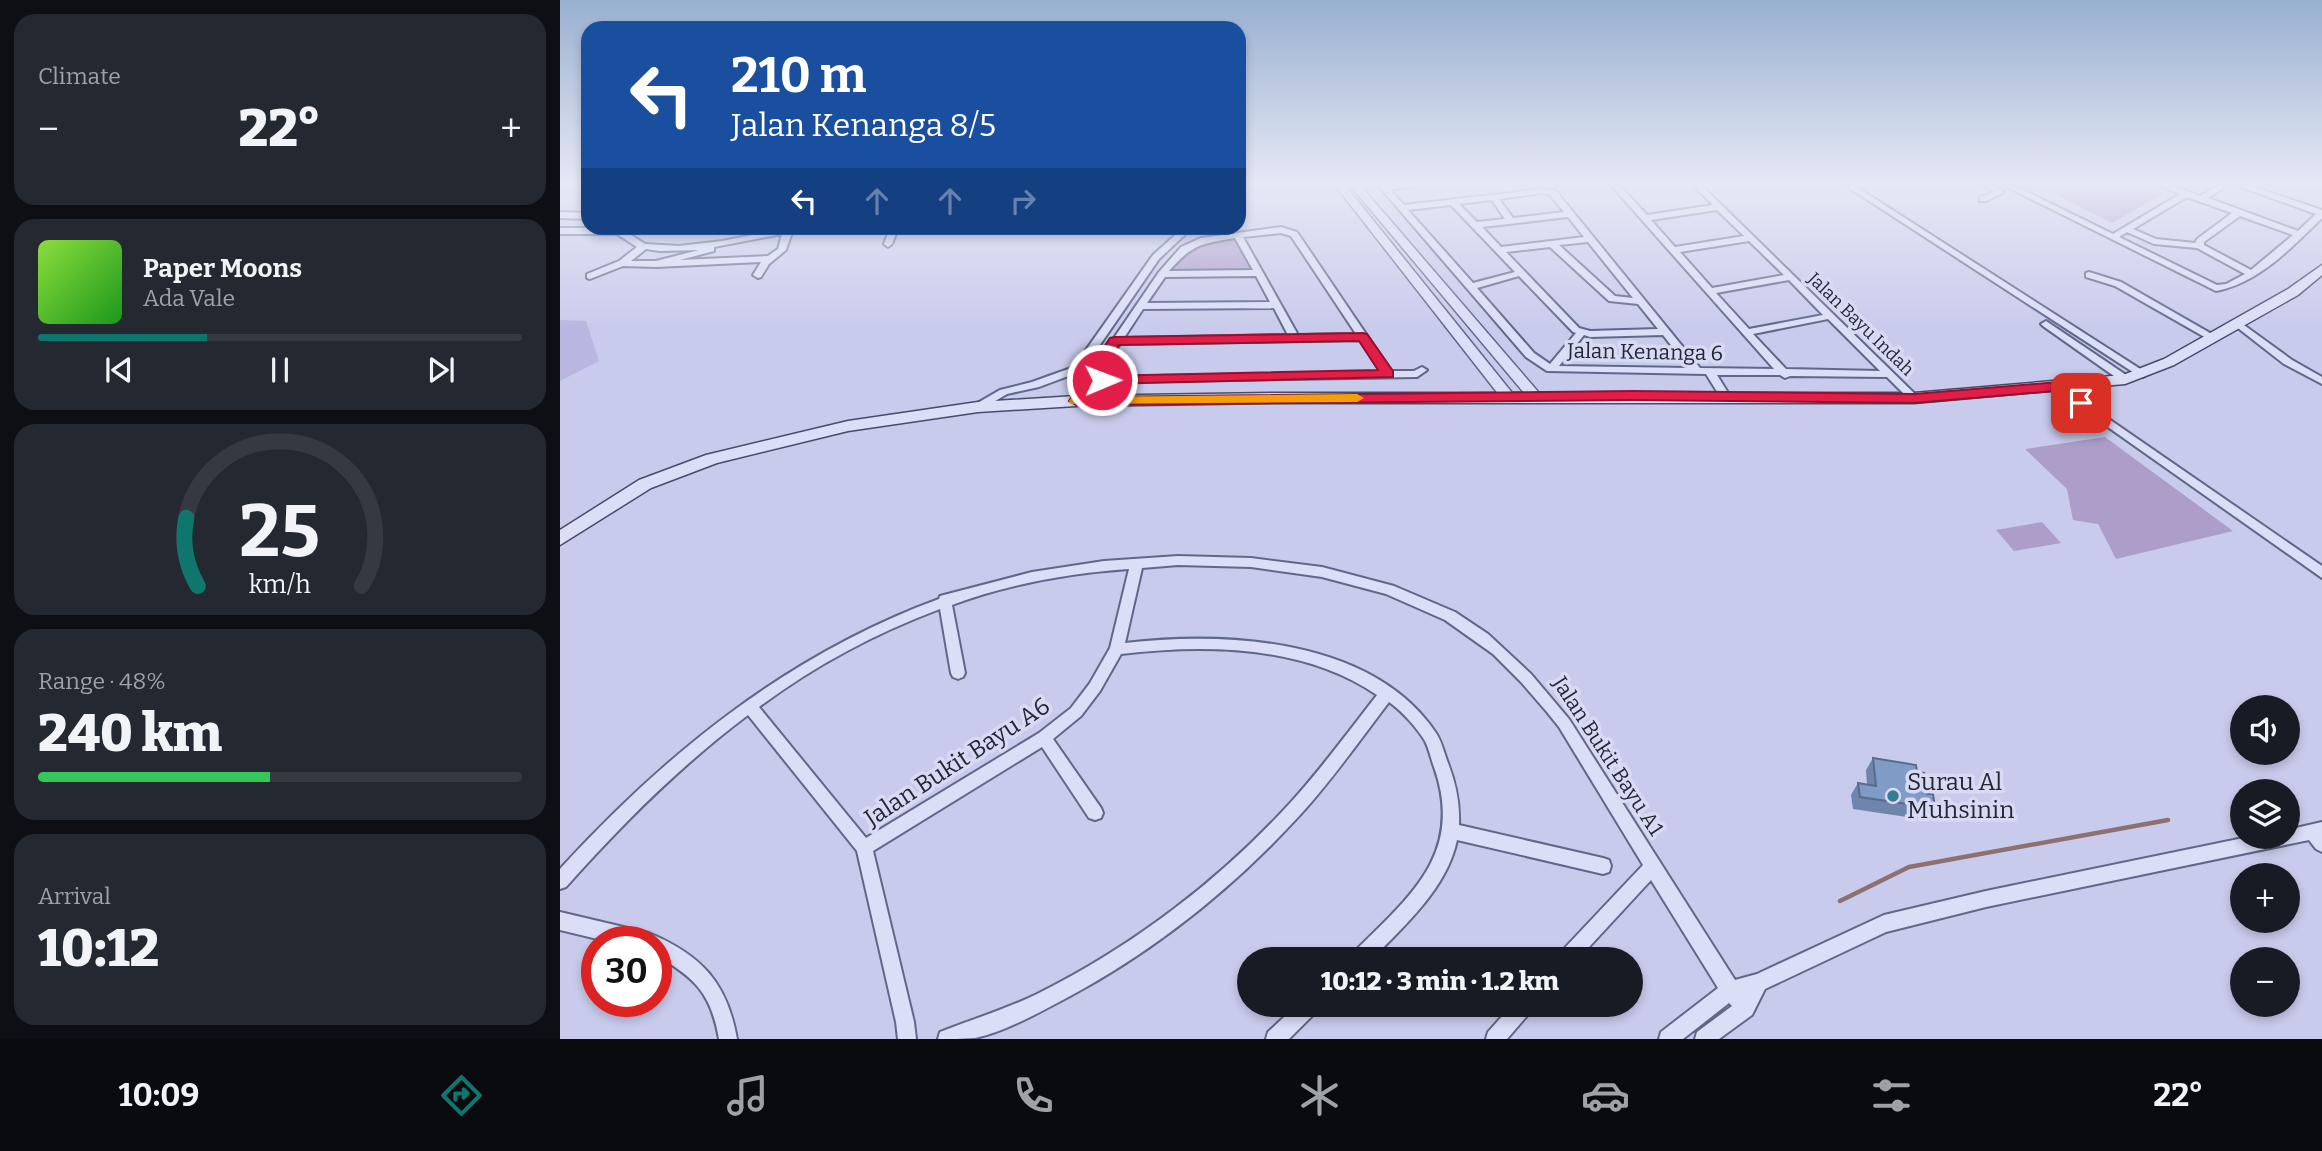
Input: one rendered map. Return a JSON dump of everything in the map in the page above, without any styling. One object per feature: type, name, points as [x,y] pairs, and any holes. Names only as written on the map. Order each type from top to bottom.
[{"type":"main road","points":[[560,539],[605,507],[645,484],[712,459],[848,426],[978,407],[1076,401],[1724,396],[1914,398],[2125,379],[2143,374],[2293,292],[2322,269]]},
{"type":"street","points":[[1289,232],[1294,234],[1388,374]]},
{"type":"street","points":[[1374,232],[1508,397]]},
{"type":"street","points":[[1395,232],[1535,397]]},
{"type":"street","name":"Jalan Kenanga 6","points":[[1423,232],[1530,355],[1551,369],[1785,375],[1891,374]]},
{"type":"street","points":[[1483,232],[1581,333],[1665,332]]},
{"type":"street","points":[[1584,232],[1698,372]]},
{"type":"street","points":[[1658,232],[1785,375]]},
{"type":"street","name":"Jalan Bayu Indah","points":[[1745,232],[1914,398]]},
{"type":"street","points":[[1923,232],[2143,374]]},
{"type":"street","points":[[2104,232],[2216,288],[2231,286],[2251,273],[2298,234]]},
{"type":"street","points":[[2113,237],[2123,232]]},
{"type":"street","points":[[2135,232],[2154,241],[2199,246],[2251,273]]},
{"type":"street","points":[[2199,246],[2200,241],[2211,232]]},
{"type":"street","points":[[2294,232],[2298,234]]},
{"type":"street","points":[[627,235],[644,246],[724,243],[763,235]]},
{"type":"street","points":[[758,275],[770,259],[782,250],[786,235]]},
{"type":"street","points":[[888,244],[891,235]]},
{"type":"street","points":[[978,407],[1004,392],[1035,385],[1078,369],[1156,257],[1180,235]]},
{"type":"street","points":[[1076,401],[1162,274],[1192,244],[1238,235],[1295,338]]},
{"type":"street","points":[[1674,250],[1751,238]]},
{"type":"street","points":[[1501,250],[1589,239]]},
{"type":"street","points":[[656,264],[724,243]]},
{"type":"street","points":[[1552,244],[1612,299],[1641,302]]},
{"type":"street","points":[[590,276],[622,263],[644,246]]},
{"type":"street","points":[[683,274],[698,253]]},
{"type":"street","points":[[622,263],[690,264],[770,259]]},
{"type":"street","points":[[1162,274],[1259,273]]},
{"type":"street","points":[[1470,286],[1522,273]]},
{"type":"street","points":[[2089,275],[2118,284],[2212,337]]},
{"type":"street","points":[[1710,291],[1790,277]]},
{"type":"street","points":[[1140,306],[1277,305]]},
{"type":"street","points":[[1747,332],[1831,316]]},
{"type":"street","points":[[2237,323],[2288,362],[2322,382]]},
{"type":"street","points":[[2046,324],[2125,379]]},
{"type":"street","points":[[1551,369],[1581,333]]},
{"type":"street","points":[[1115,341],[1363,337]]},
{"type":"street","points":[[1102,380],[1417,374],[1422,370]]},
{"type":"street","points":[[1710,373],[1724,396]]},
{"type":"street","points":[[2058,387],[2322,573]]},
{"type":"street","name":"Jalan Bukit Bayu A1","points":[[560,881],[625,810],[691,750],[748,706],[837,651],[900,619],[945,600],[1028,579],[1137,562],[1247,562],[1317,572],[1372,584],[1451,617],[1513,664],[1538,688],[1571,734],[1653,866],[1577,947]]},
{"type":"street","name":"Jalan Bukit Bayu A6","points":[[864,848],[1044,738],[1076,712],[1095,688],[1117,649],[1137,562]]},
{"type":"street","points":[[945,600],[958,673]]},
{"type":"street","points":[[1117,649],[1180,642],[1251,645],[1283,651],[1328,665],[1388,692],[1410,710],[1432,740],[1446,773],[1452,831],[1439,867],[1370,947]]},
{"type":"street","points":[[947,1039],[1014,1016],[1105,966],[1227,876],[1296,808],[1388,692]]},
{"type":"street","points":[[748,706],[864,848],[905,1022],[906,1039]]},
{"type":"street","points":[[1044,738],[1095,813]]},
{"type":"street","points":[[1452,831],[1603,866]]},
{"type":"street","points":[[1668,1039],[1731,990],[1759,983],[1855,936],[1898,920],[2319,835]]},
{"type":"street","points":[[1653,866],[1745,1008]]},
{"type":"street","points":[[560,921],[581,926]]},
{"type":"street","points":[[672,954],[691,965],[717,993],[728,1039]]},
{"type":"street","points":[[1704,1039],[1745,1008],[1759,983]]},
{"type":"street","points":[[1275,1039],[1298,1017]]},
{"type":"street","points":[[1494,1039],[1514,1017]]},
{"type":"shaded area","points":[[1236,237],[1252,270],[1170,271],[1201,243]]},
{"type":"shaded area","points":[[560,320],[586,321],[599,361],[560,381]]},
{"type":"shaded area","points":[[2105,437],[2233,531],[2116,559],[2098,524],[2073,520],[2067,489],[2025,449]]},
{"type":"shaded area","points":[[2042,522],[2061,543],[2014,551],[1996,530]]},
{"type":"building","points":[[1873,758],[1916,765],[1917,772],[1924,773],[1927,794],[1933,794],[1935,808],[1860,797],[1858,783],[1876,786]]},
{"type":"waterway","points":[[1840,901],[1909,867],[2168,820]]},
{"type":"slow traffic","points":[[1104,358],[1076,401],[1357,398]]},
{"type":"place","name":"Surau Al Muhsinin","points":[[1893,796]]},
{"type":"route","points":[[1102,380],[1388,374],[1363,337],[1115,341],[1076,401],[1633,396],[1934,398],[2058,387],[2081,403]]}]
